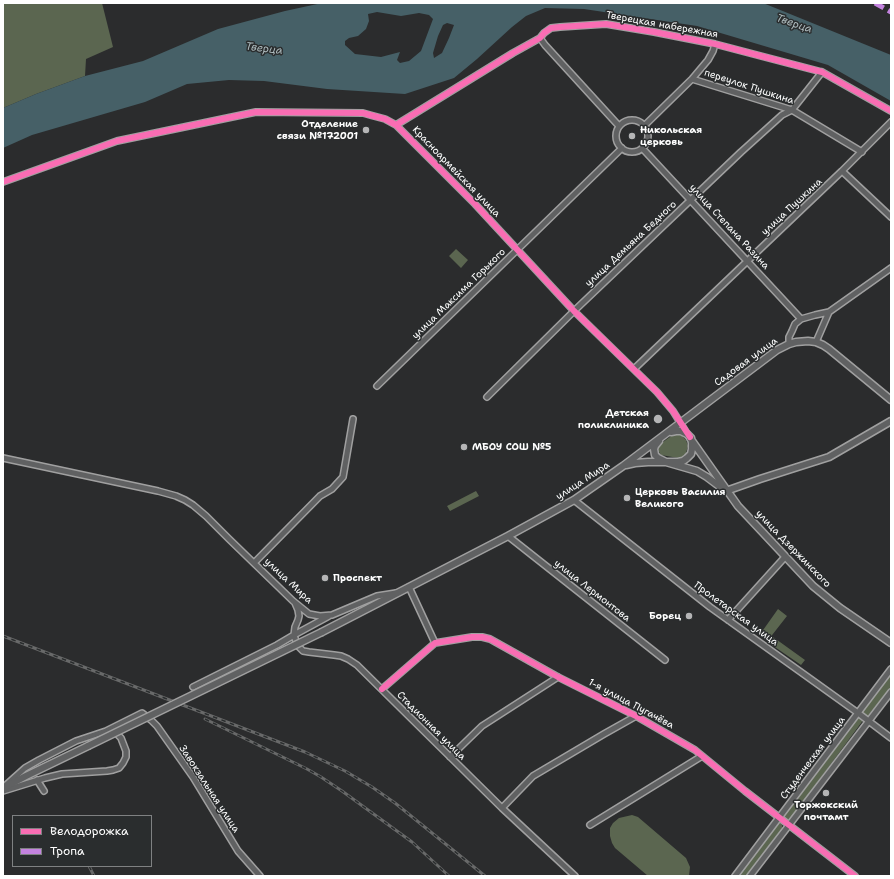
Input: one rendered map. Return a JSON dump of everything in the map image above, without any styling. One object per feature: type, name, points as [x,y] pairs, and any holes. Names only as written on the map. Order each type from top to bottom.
[{"type":"main road","name":"Садовая улица","points":[[664,436],[777,350],[789,344],[804,341],[816,342]]},
{"type":"main road","points":[[816,342],[829,349],[891,400]]},
{"type":"main road","points":[[726,491],[829,457],[891,421]]},
{"type":"main road","points":[[678,431],[685,433],[691,438],[726,491],[697,471],[658,458],[654,452],[655,446],[664,436],[672,432],[678,431]]},
{"type":"main road","name":"улица Мира","points":[[399,592],[574,500],[664,436]]},
{"type":"main road","points":[[668,462],[680,462],[688,457],[692,449],[691,438]]},
{"type":"main road","name":"улица Мира","points":[[623,466],[635,463],[668,462]]},
{"type":"main road","name":"улица Дзержинского","points":[[726,491],[738,506],[813,586],[845,612],[891,643]]},
{"type":"main road","points":[[3,789],[26,776],[322,632],[399,592]]},
{"type":"street","name":"Тверецкая набережная","points":[[396,124],[540,38],[551,28],[606,24],[715,44],[822,72],[891,111]]},
{"type":"street","points":[[540,38],[544,45],[620,126]]},
{"type":"street","points":[[644,126],[692,79],[708,60],[715,44]]},
{"type":"street","name":"улица Демьяна Бедного","points":[[487,397],[574,311],[690,201],[782,115],[792,110],[822,72]]},
{"type":"street","name":"переулок Пушкина","points":[[692,79],[792,110],[862,152]]},
{"type":"street","name":"Красноармейская улица","points":[[3,182],[117,140],[256,112],[363,113],[385,119],[396,124],[475,204],[574,311],[657,392],[691,438]]},
{"type":"street","points":[[632,120],[641,122],[644,126],[648,133],[648,138],[647,142],[642,148],[630,152],[619,145],[616,138],[617,130],[620,126],[627,121],[632,120]]},
{"type":"street","name":"улица Пушкина","points":[[634,369],[862,152],[891,122]]},
{"type":"street","name":"улица Максима Горького","points":[[377,386],[622,148]]},
{"type":"street","name":"улица Степана Разина","points":[[642,148],[801,318]]},
{"type":"street","points":[[842,171],[891,217]]},
{"type":"street","points":[[789,344],[789,337],[795,324],[801,318],[829,312],[891,268]]},
{"type":"street","points":[[816,342],[829,312]]},
{"type":"street","points":[[254,563],[320,496],[332,489],[343,477],[353,419]]},
{"type":"street","name":"улица Мира","points":[[3,458],[158,491],[189,502],[206,516],[293,601],[309,614],[320,616],[332,615],[377,596],[399,592]]},
{"type":"street","name":"Пролетарская улица","points":[[574,500],[728,620],[891,738]]},
{"type":"street","name":"улица Лермонтова","points":[[508,536],[664,660]]},
{"type":"street","points":[[728,620],[785,557]]},
{"type":"street","points":[[382,689],[435,643],[409,588]]},
{"type":"street","points":[[293,601],[298,610],[298,620]]},
{"type":"street","points":[[294,635],[298,620],[303,615],[309,614]]},
{"type":"street","points":[[192,687],[277,645],[332,615]]},
{"type":"street","name":"Стадионная улица","points":[[294,635],[297,645],[301,649],[309,652],[337,655],[348,659],[360,668],[502,808],[575,876]]},
{"type":"street","name":"1-я улица Пугачёва","points":[[435,643],[472,637],[486,638],[558,677],[636,716],[694,750],[855,876]]},
{"type":"street","name":"Студенческая улица","points":[[735,876],[891,670]]},
{"type":"street","points":[[450,757],[482,726],[558,677]]},
{"type":"street","points":[[750,876],[891,692]]},
{"type":"street","name":"Завокзальная улица","points":[[106,731],[142,713],[151,720],[157,726],[193,777],[238,850],[260,876]]},
{"type":"street","points":[[502,808],[533,776],[636,716]]},
{"type":"street","points":[[106,731],[115,732],[121,738],[124,745],[126,757],[119,768],[114,770],[62,774],[3,789],[25,768],[76,741],[106,731]]},
{"type":"street","points":[[590,825],[702,756]]},
{"type":"street","points":[[37,780],[44,791]]},
{"type":"green space","points":[[3,3],[102,3],[113,47],[86,59],[85,76],[3,108]]},
{"type":"green space","points":[[456,249],[468,260],[461,268],[449,256]]},
{"type":"green space","points":[[674,434],[682,436],[686,440],[688,446],[686,453],[682,457],[678,458],[661,455],[658,450],[659,446]]},
{"type":"green space","points":[[476,491],[479,496],[450,511],[447,506]]},
{"type":"green space","points":[[778,609],[787,616],[769,639],[761,633]]},
{"type":"green space","points":[[773,637],[805,660],[801,665],[769,643]]},
{"type":"green space","points":[[891,674],[891,687],[867,717],[861,713]]},
{"type":"green space","points":[[858,715],[864,719],[791,818],[786,819],[784,815]]},
{"type":"green space","points":[[632,815],[638,817],[686,858],[690,867],[689,876],[648,876],[615,848],[610,836],[610,828],[619,818]]},
{"type":"green space","points":[[779,822],[782,825],[782,828],[747,876],[737,876],[776,823]]},
{"type":"water","name":"Тверца","points":[[322,3],[763,3],[891,55],[891,101],[828,65],[697,26],[584,9],[545,8],[526,16],[454,78],[405,94],[327,89],[264,81],[229,80],[187,84],[145,102],[32,135],[3,148],[3,108],[85,76],[143,61],[218,29],[285,11]],"holes":[[[377,12],[401,16],[419,13],[429,15],[433,19],[421,51],[409,61],[400,63],[397,60],[400,52],[381,57],[355,54],[345,45],[345,41],[349,38],[358,36],[366,29],[369,21],[368,14]],[[447,23],[454,25],[442,53],[434,58],[433,53],[438,36],[443,25]]]},
{"type":"railway","points":[[3,636],[305,752],[345,771],[395,803],[485,876]]},
{"type":"railway","points":[[205,719],[321,777],[412,842],[449,876]]},
{"type":"railway","points":[[90,867],[94,876]]},
{"type":"marked path","points":[[875,3],[891,12]]},
{"type":"cycle path","points":[[396,125],[540,38],[551,28],[606,24],[715,44],[822,72],[891,111]]},
{"type":"cycle path","points":[[3,182],[117,141],[256,112],[363,113],[385,119],[396,125],[475,204],[574,311],[657,392],[673,411],[690,437]]},
{"type":"cycle path","points":[[382,689],[435,643],[472,637],[490,639],[558,677],[636,716],[695,750],[745,791],[855,876]]},
{"type":"place","name":"Отделение связи №172001","points":[[366,130]]},
{"type":"place","name":"Никольская церковь","points":[[632,136]]},
{"type":"place","name":"Детская поликлиника","points":[[658,419]]},
{"type":"place","name":"МБОУ СОШ №5","points":[[464,447]]},
{"type":"place","name":"Церковь Василия Великого","points":[[627,498]]},
{"type":"place","name":"Проспект","points":[[325,578]]},
{"type":"place","name":"Борец","points":[[689,616]]},
{"type":"place","name":"Торжокский почтамт","points":[[826,793]]}]
